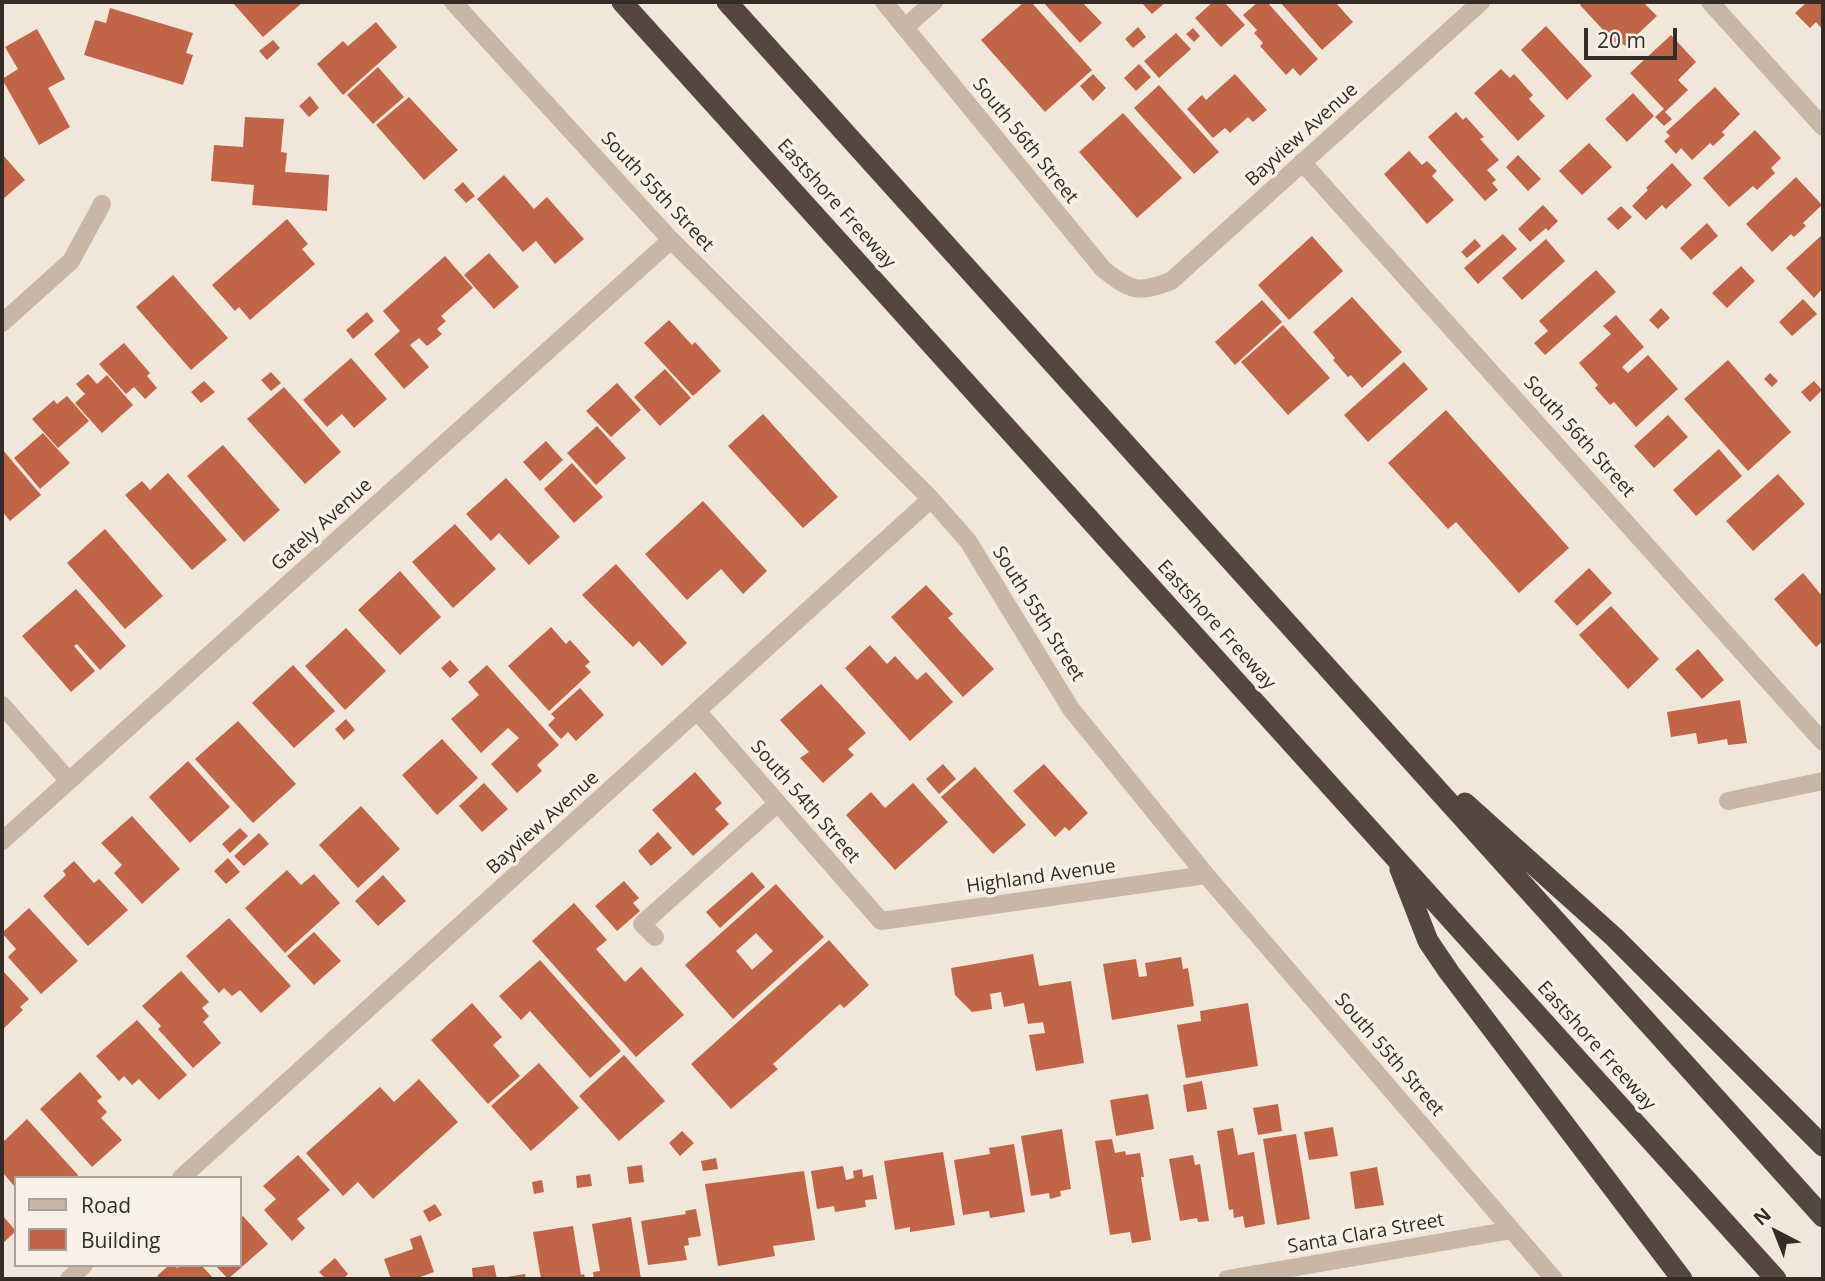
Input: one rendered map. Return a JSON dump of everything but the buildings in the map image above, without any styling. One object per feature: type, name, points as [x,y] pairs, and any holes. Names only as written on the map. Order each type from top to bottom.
[{"type":"highway","name":"Eastshore Freeway","points":[[622,2],[1776,1279]]},
{"type":"highway","points":[[727,2],[1823,1217]]},
{"type":"highway","points":[[1378,725],[1614,937],[1823,1146]]},
{"type":"highway","points":[[1395,857],[1428,941],[1449,972],[1682,1279]]},
{"type":"street","name":"South 55th Street","points":[[453,2],[671,240],[931,499],[968,541],[1072,709],[1206,875],[1554,1279]]},
{"type":"street","name":"South 56th Street","points":[[884,2],[1103,270],[1122,284],[1145,291]]},
{"type":"street","points":[[905,27],[934,2]]},
{"type":"street","name":"Bayview Avenue","points":[[1145,291],[1171,281],[1481,2]]},
{"type":"street","points":[[1710,2],[1823,127]]},
{"type":"street","name":"South 56th Street","points":[[1303,162],[1823,742]]},
{"type":"street","points":[[2,323],[71,261],[102,204]]},
{"type":"street","name":"Gately Avenue","points":[[2,841],[671,240]]},
{"type":"street","name":"Bayview Avenue","points":[[183,1176],[931,499]]},
{"type":"street","points":[[2,705],[69,781]]},
{"type":"street","name":"South 54th Street","points":[[698,712],[881,921]]},
{"type":"street","points":[[1728,801],[1823,781]]},
{"type":"street","points":[[655,937],[642,924],[778,803]]},
{"type":"street","name":"Highland Avenue","points":[[881,921],[1206,875]]},
{"type":"street","name":"Santa Clara Street","points":[[1227,1279],[1512,1230]]},
{"type":"street","points":[[69,1279],[82,1267]]}]
